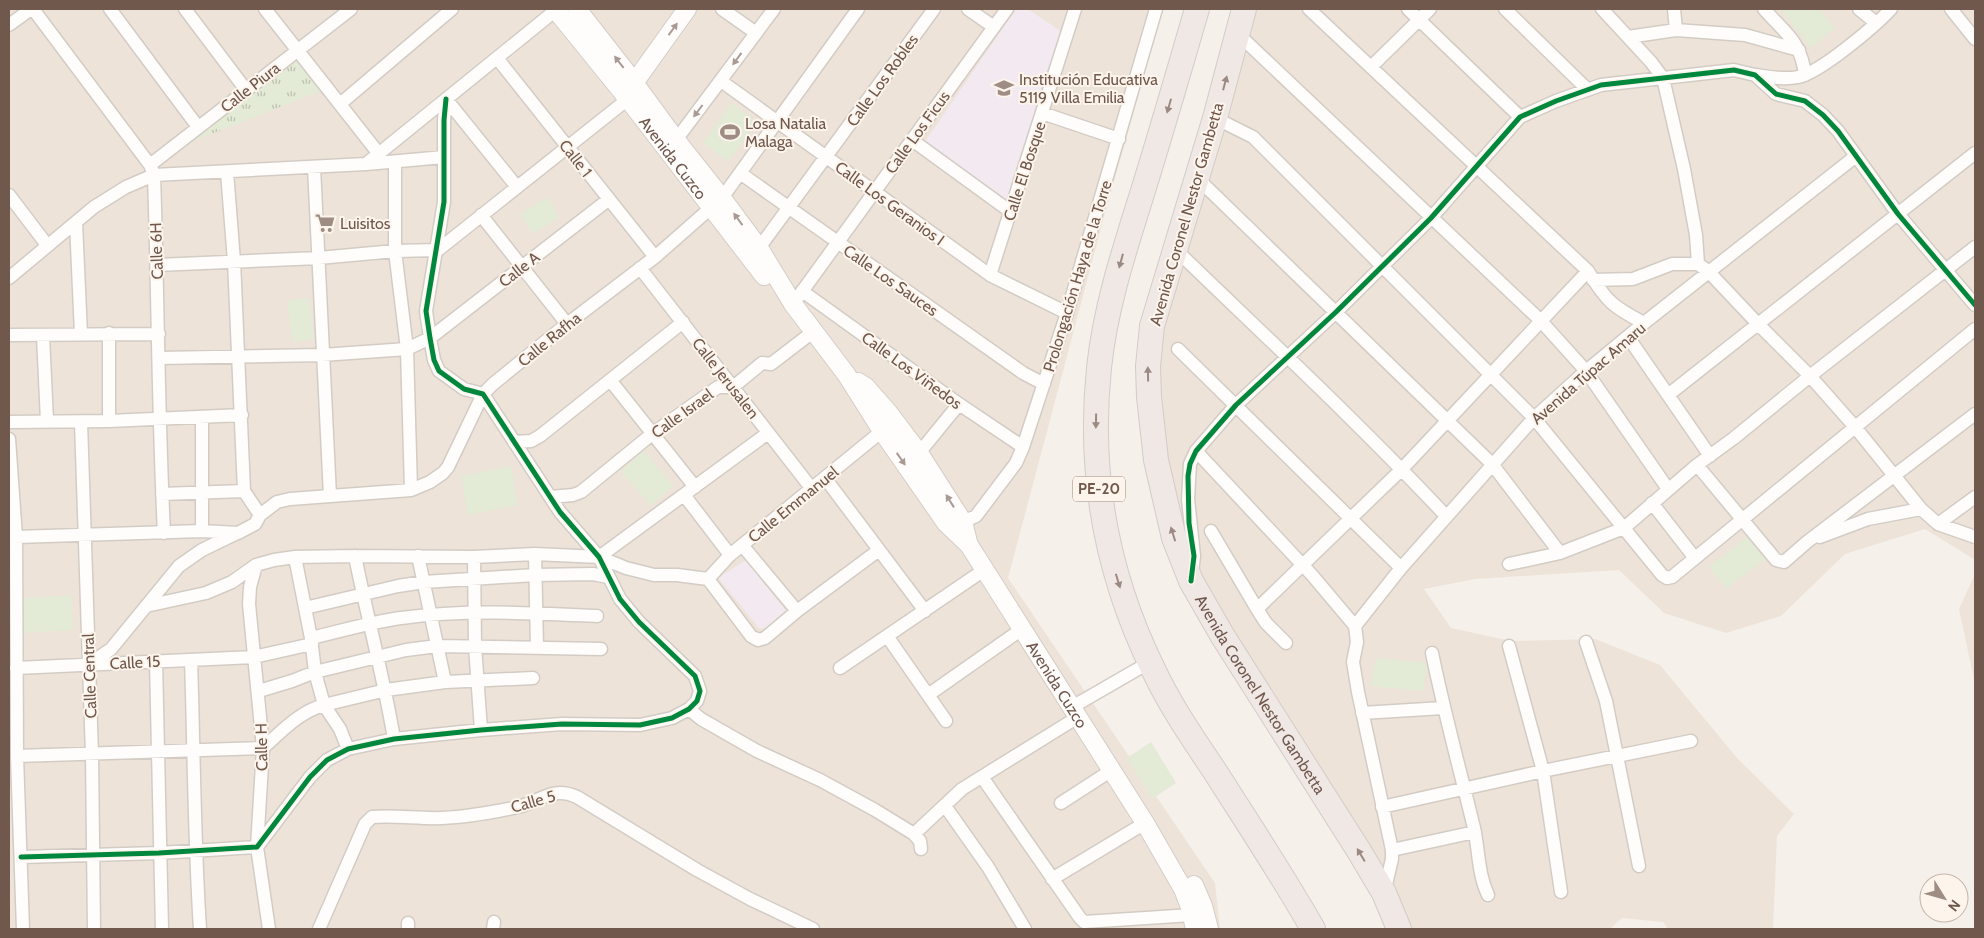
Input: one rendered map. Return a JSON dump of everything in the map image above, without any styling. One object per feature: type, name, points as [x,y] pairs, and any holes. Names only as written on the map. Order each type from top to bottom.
[{"type":"highway","name":"PE-20","points":[[1197,9],[1121,260],[1103,340],[1098,375],[1097,481],[1113,565],[1131,619],[1150,662],[1177,712],[1259,839],[1313,929]]},
{"type":"highway","name":"Avenida Coronel Nestor Gambetta","points":[[1244,9],[1215,118],[1152,326],[1148,366],[1149,398],[1156,460],[1174,538],[1191,581],[1222,635],[1359,851],[1384,893],[1399,929]]},
{"type":"street","points":[[110,9],[198,127]]},
{"type":"street","points":[[185,9],[246,90]]},
{"type":"street","points":[[265,9],[379,154]]},
{"type":"street","name":"Calle Piura","points":[[152,170],[198,127],[349,9]]},
{"type":"street","points":[[340,104],[452,9]]},
{"type":"street","points":[[366,164],[555,9]]},
{"type":"street","name":"Avenida Cuzco","points":[[555,9],[676,140],[764,276],[798,297]]},
{"type":"street","name":"Avenida Cuzco","points":[[577,9],[631,91],[717,203],[759,248],[798,297],[814,331],[846,374],[882,431],[946,522],[969,545],[1145,823],[1183,889],[1194,922]]},
{"type":"street","points":[[157,264],[319,258],[395,251],[438,250],[568,147],[631,91],[687,9]]},
{"type":"street","points":[[722,9],[756,33]]},
{"type":"street","points":[[676,140],[774,9]]},
{"type":"street","name":"Calle Rafha","points":[[411,490],[430,482],[443,473],[484,394],[502,376],[655,257],[717,203],[858,9]]},
{"type":"street","name":"Calle Los Robles","points":[[759,248],[934,9]]},
{"type":"street","points":[[968,9],[994,27]]},
{"type":"street","name":"Calle Los Ficus","points":[[798,297],[1007,9]]},
{"type":"street","name":"Calle El Bosque","points":[[990,275],[1075,9]]},
{"type":"street","name":"Prolongación Haya de la Torre","points":[[963,522],[976,516],[1016,463],[1023,448],[1067,313],[1156,9]]},
{"type":"street","points":[[1309,9],[1590,275],[1600,293],[1617,309],[1644,323]]},
{"type":"street","points":[[1408,9],[1520,117]]},
{"type":"street","points":[[1371,67],[1430,9]]},
{"type":"street","points":[[1505,9],[1587,89]]},
{"type":"street","points":[[1603,9],[1663,78],[1684,168],[1703,268],[1810,376],[1855,427],[1921,509],[1938,524],[1975,537]]},
{"type":"street","points":[[1674,9],[1676,30]]},
{"type":"street","points":[[1764,9],[1799,50],[1803,58],[1805,75]]},
{"type":"street","points":[[1859,9],[1876,23]]},
{"type":"street","points":[[1191,581],[1194,556],[1189,523],[1188,491],[1190,464],[1196,451],[1236,405],[1336,312],[1431,218],[1520,117],[1601,84],[1734,70],[1755,75],[1783,78],[1805,75],[1845,49],[1891,9]]},
{"type":"street","points":[[1951,9],[1975,39]]},
{"type":"street","points":[[9,16],[30,10]]},
{"type":"street","points":[[9,25],[30,10]]},
{"type":"street","points":[[30,10],[152,170]]},
{"type":"street","points":[[1628,36],[1676,30],[1745,34],[1799,50]]},
{"type":"street","points":[[1238,34],[1540,320],[1586,371],[1668,489]]},
{"type":"street","name":"Calle 1","points":[[497,58],[655,257]]},
{"type":"street","points":[[1755,75],[1776,94],[1805,101],[1824,114],[1898,214],[1975,305]]},
{"type":"street","name":"Calle Los Geranios I","points":[[721,81],[990,275],[1067,313]]},
{"type":"street","points":[[21,857],[159,854],[257,846],[310,777],[327,760],[348,749],[394,739],[481,730],[562,724],[640,725],[672,718],[689,709],[697,701],[700,691],[696,676],[639,622],[620,599],[599,557],[560,512],[484,394],[464,389],[439,371],[434,360],[426,311],[438,250],[444,202],[444,120],[446,99]]},
{"type":"street","points":[[446,99],[517,187]]},
{"type":"street","points":[[1042,113],[1119,139]]},
{"type":"street","points":[[1215,118],[1253,137],[1492,374],[1534,418],[1662,575],[1667,578],[1672,577],[1694,557],[1975,329]]},
{"type":"street","points":[[912,140],[1011,212]]},
{"type":"street","points":[[1668,395],[1975,153]]},
{"type":"street","name":"Avenida Túpac Amaru","points":[[1355,626],[1401,568],[1534,418],[1586,371],[1644,323],[1703,268],[1856,156]]},
{"type":"street","points":[[9,278],[94,207],[152,170],[227,172],[395,162],[444,157]]},
{"type":"street","points":[[88,665],[112,649],[180,566],[202,550],[255,524],[260,515],[278,502],[290,499],[411,490],[406,348],[395,251],[395,162]]},
{"type":"street","points":[[314,167],[330,496]]},
{"type":"street","name":"Calle 6H","points":[[152,170],[157,264],[159,419],[164,533]]},
{"type":"street","points":[[227,172],[234,261],[244,491],[260,515]]},
{"type":"street","name":"Calle Los Sauces","points":[[740,173],[1023,373],[1044,384]]},
{"type":"street","points":[[1196,177],[1492,464],[1560,553]]},
{"type":"street","points":[[9,195],[48,245]]},
{"type":"street","name":"Calle A","points":[[159,358],[239,355],[322,355],[406,348],[430,338],[608,200]]},
{"type":"street","points":[[481,215],[567,324]]},
{"type":"street","points":[[76,223],[81,334]]},
{"type":"street","points":[[1509,564],[1560,553],[1624,528],[1697,465],[1947,271],[1975,247]]},
{"type":"street","points":[[1175,249],[1289,357],[1402,469],[1446,516]]},
{"type":"street","points":[[1257,610],[1402,469],[1540,320],[1590,275],[1633,279],[1672,264],[1703,268]]},
{"type":"street","name":"Calle Jerusalen","points":[[640,268],[812,489]]},
{"type":"street","name":"Calle Los Viñedos","points":[[798,297],[1023,448]]},
{"type":"street","points":[[514,442],[531,441],[540,436],[683,322]]},
{"type":"street","name":"Calle Israel","points":[[550,497],[580,492],[652,434],[718,387],[733,387],[762,363],[771,364],[814,331]]},
{"type":"street","points":[[109,421],[110,333]]},
{"type":"street","points":[[9,335],[158,334]]},
{"type":"street","points":[[42,336],[46,421]]},
{"type":"street","points":[[1628,337],[1710,456]]},
{"type":"street","points":[[1178,349],[1401,568]]},
{"type":"street","name":"Avenida Cuzco","points":[[846,374],[866,387],[888,412],[919,453],[963,522],[969,545]]},
{"type":"street","points":[[610,380],[695,487]]},
{"type":"street","points":[[919,453],[959,404]]},
{"type":"street","points":[[1697,465],[1776,560],[1784,562],[1807,542],[1975,414]]},
{"type":"street","points":[[9,422],[81,422],[242,415]]},
{"type":"street","points":[[202,417],[202,531]]},
{"type":"street","name":"Calle Central","points":[[81,422],[92,754],[94,929]]},
{"type":"street","name":"Calle Emmanuel","points":[[708,579],[730,555],[882,431]]},
{"type":"street","points":[[599,557],[768,433]]},
{"type":"street","points":[[9,439],[16,537],[17,756],[23,929]]},
{"type":"street","points":[[1196,451],[1345,612],[1355,626],[1357,642],[1353,662],[1392,850],[1384,893]]},
{"type":"street","points":[[825,478],[925,611]]},
{"type":"street","points":[[162,494],[244,491]]},
{"type":"street","points":[[684,495],[730,555]]},
{"type":"street","points":[[1938,524],[1975,497]]},
{"type":"street","points":[[1652,503],[1694,557]]},
{"type":"street","points":[[1807,542],[1868,519],[1921,509]]},
{"type":"street","points":[[16,537],[202,531],[238,533]]},
{"type":"street","points":[[1211,531],[1257,610],[1266,623],[1286,643]]},
{"type":"street","points":[[742,545],[797,611]]},
{"type":"street","points":[[146,606],[206,593],[232,582],[256,565],[294,557],[474,557],[535,554],[599,557],[626,568],[654,575],[677,575],[708,579],[751,636],[758,640],[765,638],[797,611],[879,550]]},
{"type":"street","points":[[535,554],[537,648]]},
{"type":"street","points":[[355,556],[369,625],[386,690],[394,739]]},
{"type":"street","points":[[418,556],[446,682]]},
{"type":"street","points":[[294,557],[305,608],[315,672],[324,704],[340,729],[348,749]]},
{"type":"street","points":[[474,557],[475,646],[481,730]]},
{"type":"street","name":"Calle H","points":[[256,565],[250,587],[249,604],[263,748],[257,846],[269,929]]},
{"type":"street","points":[[840,668],[984,570]]},
{"type":"street","points":[[305,608],[398,586],[424,582],[535,575],[593,574],[608,577]]},
{"type":"street","name":"Calle 15","points":[[16,668],[254,657],[369,625],[399,618],[431,615],[537,613],[597,616]]},
{"type":"street","points":[[928,695],[1022,629]]},
{"type":"street","points":[[887,636],[946,721]]},
{"type":"street","points":[[1586,642],[1606,701],[1639,866]]},
{"type":"street","points":[[259,692],[315,672],[377,657],[438,646],[601,649]]},
{"type":"street","points":[[1509,646],[1543,771],[1561,892]]},
{"type":"street","points":[[1432,653],[1443,708],[1474,832],[1482,882],[1488,895]]},
{"type":"street","points":[[191,660],[195,852],[200,929]]},
{"type":"street","points":[[156,661],[162,929]]},
{"type":"street","points":[[914,834],[962,789],[1150,662]]},
{"type":"street","points":[[17,756],[194,752],[263,748],[297,718],[324,704],[386,690],[446,682],[477,679],[533,678]]},
{"type":"street","points":[[1362,712],[1443,708]]},
{"type":"street","points":[[689,709],[701,720],[757,751],[820,780],[875,810],[914,834],[920,840],[921,849]]},
{"type":"street","points":[[1382,807],[1543,771],[1691,741]]},
{"type":"street","points":[[1061,803],[1112,770]]},
{"type":"street","points":[[982,777],[1084,922],[1194,922]]},
{"type":"street","name":"Calle 5","points":[[319,929],[365,824],[372,817],[442,818],[496,812],[522,806],[550,795],[566,792],[697,870],[813,929]]},
{"type":"street","points":[[945,806],[988,867],[1019,926]]},
{"type":"street","points":[[1052,879],[1145,823]]},
{"type":"street","name":"Avenida Cuzco","points":[[1145,823],[1156,830],[1183,864],[1201,901],[1209,929]]},
{"type":"street","points":[[1392,850],[1474,832]]},
{"type":"shaded area","points":[[9,9],[1163,9],[1105,213],[1008,578],[1215,883],[1220,929],[9,929]]},
{"type":"shaded area","name":"Institución Educativa 5119 Villa Emilia","points":[[1016,9],[1028,9],[1062,32],[1009,203],[924,143]]},
{"type":"shaded area","points":[[1250,9],[1975,9],[1975,560],[1925,529],[1845,554],[1781,616],[1726,633],[1664,613],[1619,570],[1475,579],[1424,589],[1451,628],[1511,641],[1595,639],[1660,665],[1737,758],[1794,814],[1777,836],[1773,929],[1668,929],[1663,922],[1622,918],[1610,929],[1402,929],[1222,627],[1168,500],[1153,391],[1156,333]]},
{"type":"shaded area","points":[[746,560],[786,611],[765,628],[760,629],[718,578]]},
{"type":"shaded area","points":[[1975,574],[1975,684],[1959,609]]},
{"type":"green space","points":[[1780,9],[1819,9],[1835,28],[1811,48]]},
{"type":"green space","points":[[298,59],[321,91],[191,142]]},
{"type":"green space","name":"Losa Natalia Malaga","points":[[732,103],[758,122],[728,161],[703,143]]},
{"type":"green space","points":[[547,197],[559,217],[533,234],[520,214]]},
{"type":"green space","points":[[309,298],[314,339],[292,342],[287,300]]},
{"type":"green space","points":[[644,451],[673,486],[651,506],[621,471]]},
{"type":"green space","points":[[511,466],[518,505],[468,515],[461,476]]},
{"type":"green space","points":[[1747,537],[1765,559],[1726,589],[1709,567]]},
{"type":"green space","points":[[71,595],[73,630],[23,633],[21,598]]},
{"type":"green space","points":[[1376,658],[1428,663],[1423,691],[1370,686]]},
{"type":"green space","points":[[1151,742],[1176,783],[1152,799],[1127,758]]},
{"type":"cycle path","points":[[1191,581],[1194,556],[1189,523],[1188,476],[1190,464],[1196,451],[1236,405],[1336,312],[1431,218],[1520,117],[1556,101],[1601,85],[1734,70],[1755,75],[1776,94],[1805,101],[1823,115],[1838,131],[1898,214],[1975,305]]},
{"type":"cycle path","points":[[21,857],[159,853],[257,847],[310,777],[327,760],[348,749],[394,739],[481,730],[562,724],[640,725],[672,718],[689,709],[697,701],[700,691],[695,676],[639,622],[620,599],[599,557],[560,512],[483,394],[464,389],[439,371],[434,360],[426,311],[444,202],[444,120],[446,99]]},
{"type":"place","name":"Institución Educativa 5119 Villa Emilia","points":[[1004,88]]},
{"type":"place","name":"Losa Natalia Malaga","points":[[730,132]]},
{"type":"place","name":"Luisitos","points":[[325,223]]}]
